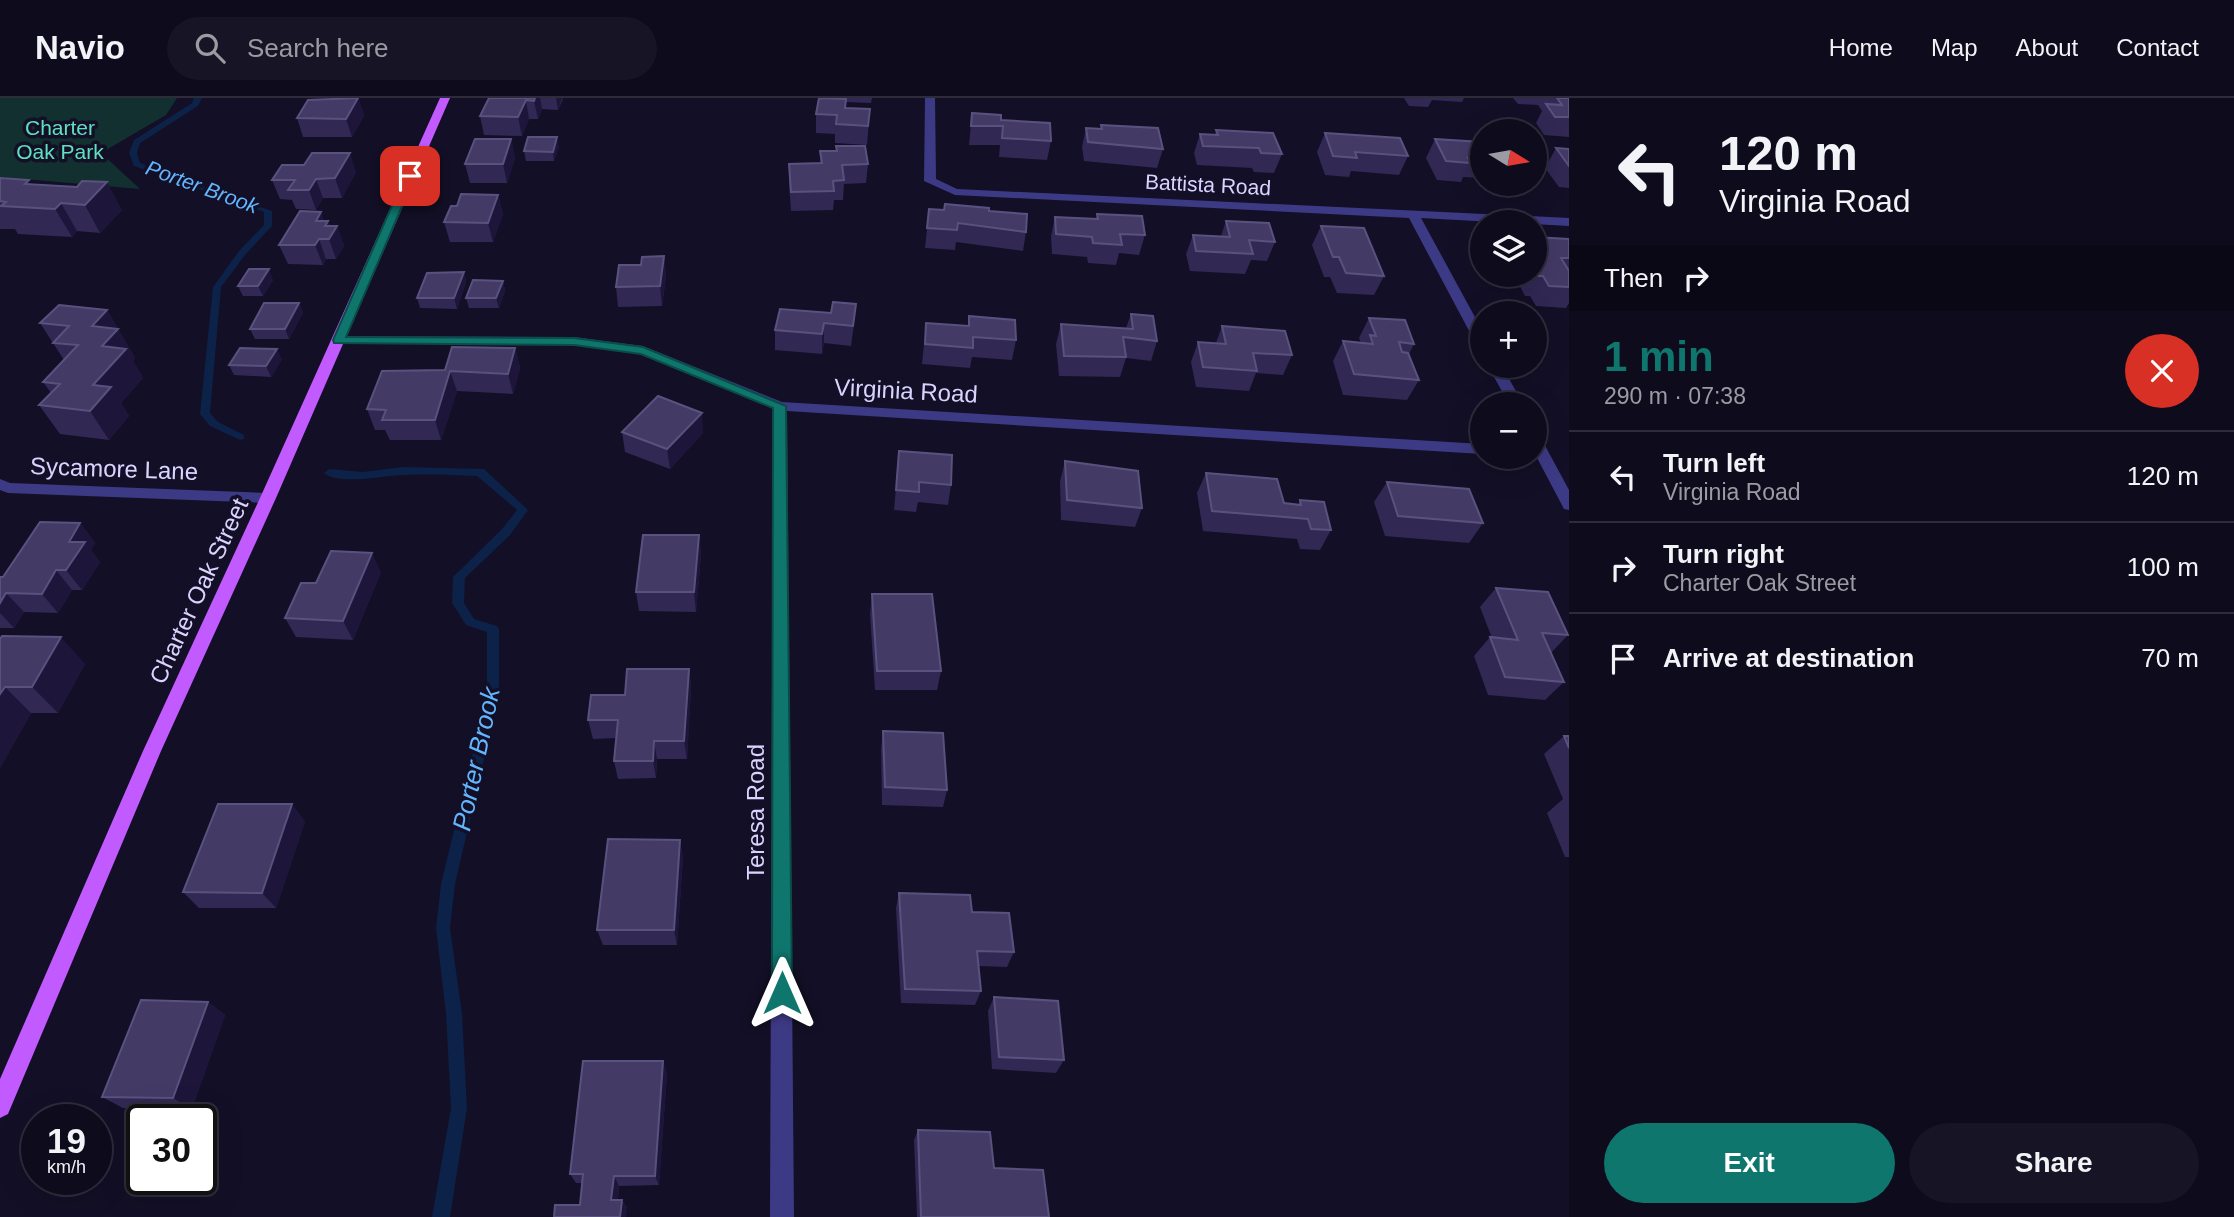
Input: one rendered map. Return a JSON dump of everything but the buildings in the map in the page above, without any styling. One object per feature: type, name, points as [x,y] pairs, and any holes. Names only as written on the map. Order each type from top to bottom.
[{"type":"main road","name":"Charter Oak Street","points":[[0,1106],[152,751],[339,340],[445,98]]},
{"type":"street","name":"Battista Road","points":[[930,98],[930,181],[954,192],[1569,222]]},
{"type":"street","points":[[1413,214],[1470,320]]},
{"type":"street","name":"Virginia Road","points":[[339,340],[574,341],[643,350],[780,406],[1470,448]]},
{"type":"street","name":"Teresa Road","points":[[780,406],[782,1217]]},
{"type":"street","points":[[1547,466],[1569,505]]},
{"type":"street","name":"Sycamore Lane","points":[[0,484],[8,488],[268,498]]},
{"type":"green space","name":"Charter Oak Park","points":[[0,98],[177,98],[166,115],[101,153],[140,189],[0,177]]},
{"type":"waterway","name":"Porter Brook","points":[[198,98],[195,104],[137,142],[133,153],[137,164],[268,211],[268,226],[242,253],[217,287],[205,414],[214,424],[240,437]]},
{"type":"waterway","name":"Porter Brook","points":[[329,473],[363,476],[403,471],[480,472],[523,510],[506,532],[459,577],[458,603],[470,622],[493,629],[493,695],[448,884],[443,928],[454,1014],[459,1108],[441,1217]]},
{"type":"route","points":[[410,176],[339,340],[574,341],[643,350],[780,406],[782,993]]}]
